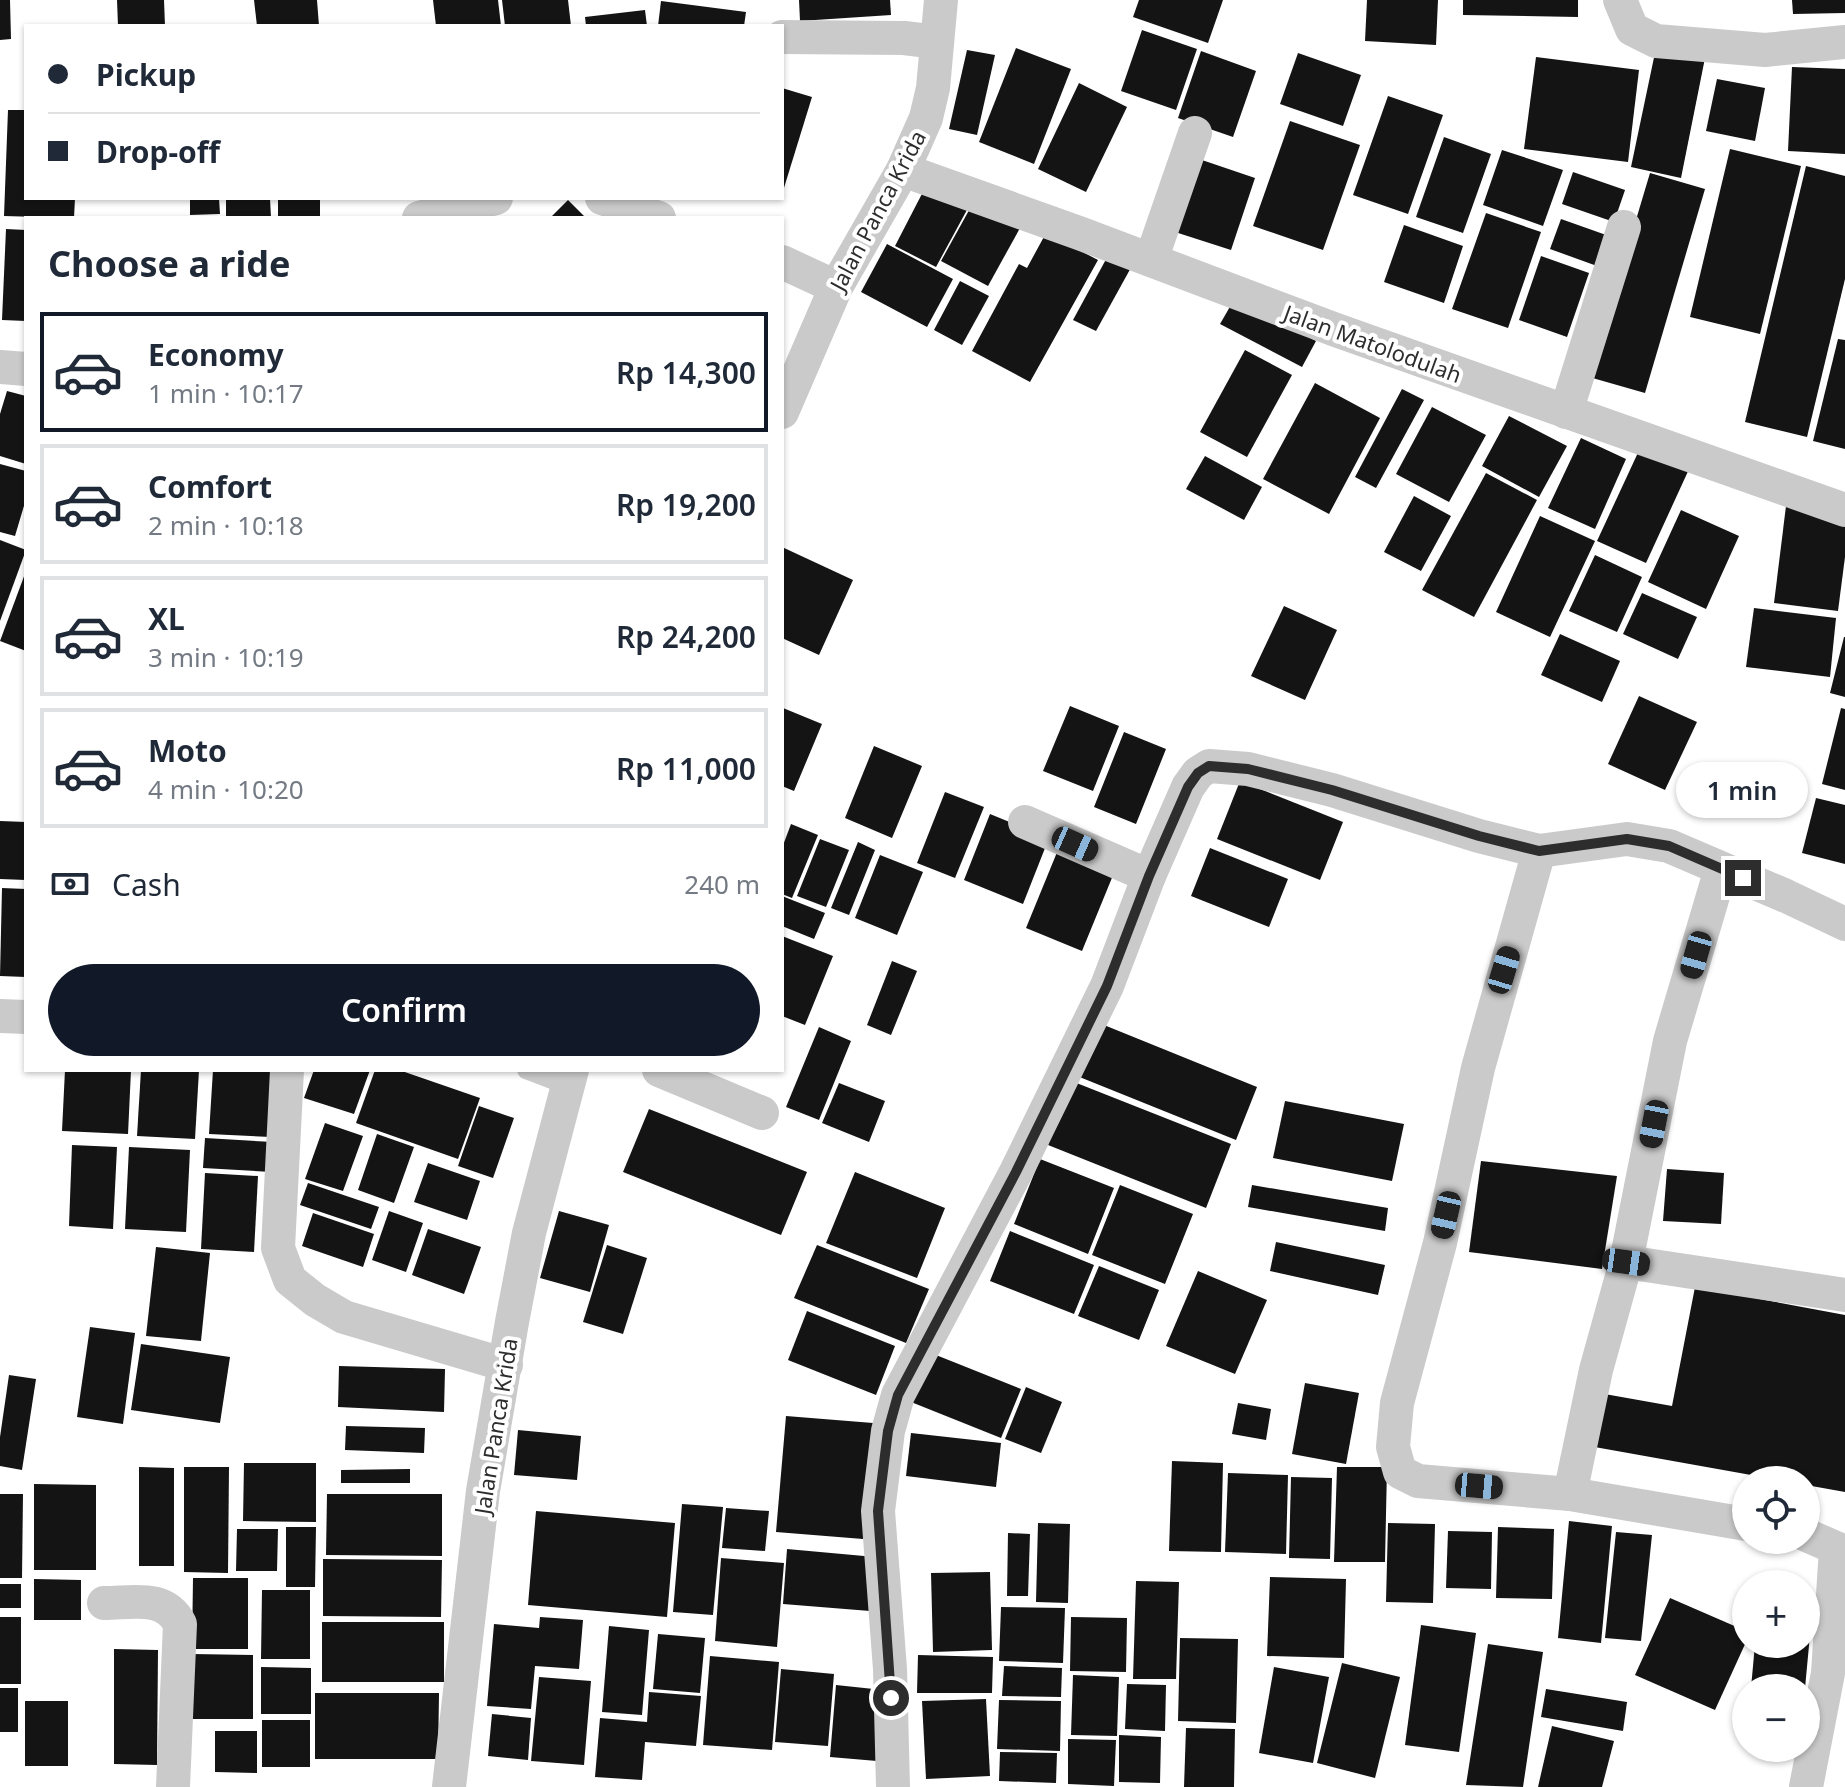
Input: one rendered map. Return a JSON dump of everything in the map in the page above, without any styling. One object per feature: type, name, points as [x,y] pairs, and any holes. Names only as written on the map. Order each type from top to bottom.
[{"type":"street","name":"Jalan Panca Krida","points":[[784,407],[836,287],[903,170],[926,118],[933,88],[941,0]]},
{"type":"street","points":[[1620,0],[1632,29],[1656,41],[1765,50],[1845,42]]},
{"type":"street","points":[[784,37],[904,38],[937,42]]},
{"type":"street","points":[[1151,260],[1195,133]]},
{"type":"street","name":"Jalan Matolodulah","points":[[903,170],[1566,412],[1845,510]]},
{"type":"street","points":[[427,216],[488,200]]},
{"type":"street","points":[[608,200],[653,216]]},
{"type":"street","points":[[1566,412],[1624,227]]},
{"type":"street","points":[[784,263],[836,287]]},
{"type":"street","points":[[0,367],[24,369]]},
{"type":"street","points":[[893,1787],[890,1669],[878,1511],[888,1431],[898,1395],[1016,1172],[1107,986],[1149,876],[1188,787],[1198,773],[1209,766],[1248,769],[1332,790],[1479,836],[1539,851],[1627,839],[1669,846],[1845,924]]},
{"type":"street","points":[[1025,822],[1149,876]]},
{"type":"street","points":[[1539,851],[1478,1068],[1440,1243],[1397,1403],[1393,1447],[1400,1472],[1418,1481],[1570,1494],[1732,1522]]},
{"type":"street","points":[[1570,1494],[1596,1370],[1626,1262],[1670,1041],[1721,869]]},
{"type":"street","points":[[0,1016],[24,1017]]},
{"type":"street","points":[[287,1072],[278,1248],[290,1280],[344,1317],[506,1365]]},
{"type":"street","points":[[664,1072],[762,1113]]},
{"type":"street","name":"Jalan Panca Krida","points":[[449,1787],[483,1491],[529,1233],[570,1078]]},
{"type":"street","points":[[1626,1262],[1845,1295]]},
{"type":"street","points":[[1806,1787],[1828,1673],[1836,1548],[1820,1541]]},
{"type":"street","points":[[104,1603],[158,1603],[174,1612],[180,1624],[173,1787]]},
{"type":"lane","points":[[537,1072],[570,1078]]},
{"type":"building","points":[[0,0],[10,0],[11,39],[0,40]]},
{"type":"building","points":[[117,0],[164,0],[165,24],[118,24]]},
{"type":"building","points":[[254,0],[317,0],[319,24],[257,24]]},
{"type":"building","points":[[433,0],[498,0],[501,24],[436,24]]},
{"type":"building","points":[[502,0],[568,0],[571,24],[505,24]]},
{"type":"building","points":[[799,0],[890,0],[891,15],[800,21]]},
{"type":"building","points":[[1139,0],[1223,0],[1208,43],[1133,17]]},
{"type":"building","points":[[1367,0],[1438,0],[1436,45],[1365,41]]},
{"type":"building","points":[[1463,0],[1578,0],[1578,17],[1463,15]]},
{"type":"building","points":[[1792,0],[1845,0],[1845,13],[1793,14]]},
{"type":"building","points":[[661,1],[746,12],[744,24],[658,24]]},
{"type":"building","points":[[645,10],[647,24],[586,24],[585,17]]},
{"type":"building","points":[[1142,30],[1197,49],[1176,110],[1121,91]]},
{"type":"building","points":[[1016,48],[1071,69],[1034,164],[979,142]]},
{"type":"building","points":[[1656,48],[1705,58],[1681,178],[1631,167]]},
{"type":"building","points":[[967,50],[995,55],[977,135],[949,129]]},
{"type":"building","points":[[1201,51],[1256,71],[1233,137],[1178,118]]},
{"type":"building","points":[[1298,53],[1361,75],[1343,126],[1280,104]]},
{"type":"building","points":[[1536,57],[1639,70],[1628,162],[1524,149]]},
{"type":"building","points":[[1792,67],[1845,69],[1845,154],[1788,151]]},
{"type":"building","points":[[1717,79],[1765,88],[1755,141],[1706,131]]},
{"type":"building","points":[[1079,83],[1127,107],[1086,192],[1038,169]]},
{"type":"building","points":[[784,89],[812,97],[784,188]]},
{"type":"building","points":[[1388,96],[1443,115],[1408,214],[1353,195]]},
{"type":"building","points":[[8,110],[24,110],[24,200],[75,200],[74,216],[4,216]]},
{"type":"building","points":[[1290,121],[1360,145],[1323,250],[1253,226]]},
{"type":"building","points":[[1444,137],[1491,154],[1463,233],[1416,217]]},
{"type":"building","points":[[1730,149],[1801,166],[1760,334],[1690,317]]},
{"type":"building","points":[[1502,150],[1563,170],[1543,226],[1483,205]]},
{"type":"building","points":[[1199,159],[1255,178],[1231,250],[1175,232]]},
{"type":"building","points":[[1806,166],[1845,176],[1845,279],[1807,437],[1745,422]]},
{"type":"building","points":[[1573,172],[1625,190],[1614,222],[1562,204]]},
{"type":"building","points":[[1650,173],[1705,189],[1645,393],[1589,377]]},
{"type":"building","points":[[926,186],[968,208],[936,267],[895,246]]},
{"type":"building","points":[[190,200],[219,200],[220,214],[190,215]]},
{"type":"building","points":[[226,200],[270,200],[271,216],[226,216]]},
{"type":"building","points":[[278,200],[320,200],[320,216],[278,216]]},
{"type":"building","points":[[568,200],[584,216],[552,216]]},
{"type":"building","points":[[973,203],[1020,228],[988,286],[941,261]]},
{"type":"building","points":[[1486,213],[1541,232],[1508,328],[1452,309]]},
{"type":"building","points":[[1561,219],[1609,236],[1597,266],[1550,249]]},
{"type":"building","points":[[1404,225],[1463,246],[1444,303],[1384,282]]},
{"type":"building","points":[[6,229],[24,230],[24,321],[2,320]]},
{"type":"building","points":[[1046,233],[1098,260],[1030,382],[972,351],[1019,264],[1027,268]]},
{"type":"building","points":[[887,244],[953,279],[927,327],[861,292]]},
{"type":"building","points":[[1110,252],[1133,264],[1096,331],[1073,320]]},
{"type":"building","points":[[1541,256],[1589,273],[1567,337],[1519,320]]},
{"type":"building","points":[[960,281],[989,296],[962,345],[934,330]]},
{"type":"building","points":[[1235,298],[1316,341],[1302,367],[1220,324]]},
{"type":"building","points":[[1838,339],[1845,340],[1845,449],[1813,441]]},
{"type":"building","points":[[1245,350],[1292,375],[1247,457],[1200,432]]},
{"type":"building","points":[[1315,383],[1380,418],[1329,514],[1263,479]]},
{"type":"building","points":[[1402,389],[1424,400],[1376,488],[1355,477]]},
{"type":"building","points":[[7,391],[24,395],[24,463],[0,456],[0,414]]},
{"type":"building","points":[[1432,407],[1486,435],[1449,502],[1396,474]]},
{"type":"building","points":[[1509,416],[1567,446],[1539,497],[1482,466]]},
{"type":"building","points":[[1581,438],[1626,459],[1595,529],[1548,508]]},
{"type":"building","points":[[1642,444],[1690,467],[1646,563],[1597,541]]},
{"type":"building","points":[[1205,456],[1262,487],[1244,520],[1186,489]]},
{"type":"building","points":[[0,464],[24,470],[24,506],[15,536],[0,532]]},
{"type":"building","points":[[1486,473],[1537,500],[1474,617],[1422,590]]},
{"type":"building","points":[[1414,496],[1451,516],[1421,571],[1384,552]]},
{"type":"building","points":[[1786,506],[1845,513],[1845,557],[1838,611],[1774,603]]},
{"type":"building","points":[[1681,510],[1739,536],[1706,609],[1648,582]]},
{"type":"building","points":[[1540,516],[1595,541],[1550,637],[1496,612]]},
{"type":"building","points":[[0,540],[24,549],[24,555],[0,621]]},
{"type":"building","points":[[784,548],[853,580],[819,655],[784,639]]},
{"type":"building","points":[[1595,555],[1642,577],[1617,632],[1569,611]]},
{"type":"building","points":[[24,576],[24,650],[0,641]]},
{"type":"building","points":[[1642,593],[1697,617],[1678,659],[1623,634]]},
{"type":"building","points":[[1284,606],[1337,630],[1305,700],[1251,676]]},
{"type":"building","points":[[1754,608],[1836,618],[1830,677],[1746,667]]},
{"type":"building","points":[[1560,634],[1620,661],[1602,702],[1541,675]]},
{"type":"building","points":[[1845,637],[1845,697],[1830,693]]},
{"type":"building","points":[[1639,696],[1697,722],[1665,790],[1608,764]]},
{"type":"building","points":[[1070,706],[1119,726],[1093,791],[1043,771]]},
{"type":"building","points":[[784,708],[822,724],[794,791],[784,787]]},
{"type":"building","points":[[1841,708],[1845,709],[1845,790],[1822,784]]},
{"type":"building","points":[[1124,732],[1166,749],[1136,824],[1094,807]]},
{"type":"building","points":[[874,746],[922,766],[892,838],[845,818]]},
{"type":"building","points":[[1240,781],[1343,822],[1320,880],[1217,839]]},
{"type":"building","points":[[945,792],[984,807],[955,878],[917,863]]},
{"type":"building","points":[[1816,798],[1845,805],[1845,864],[1802,853]]},
{"type":"building","points":[[990,814],[1049,838],[1023,904],[964,880]]},
{"type":"building","points":[[0,821],[24,822],[24,880],[0,879]]},
{"type":"building","points":[[791,824],[818,835],[792,898],[784,895],[784,843]]},
{"type":"building","points":[[820,839],[849,850],[826,907],[797,896]]},
{"type":"building","points":[[858,842],[875,850],[849,915],[831,908]]},
{"type":"building","points":[[1060,845],[1116,868],[1082,951],[1026,928]]},
{"type":"building","points":[[1210,848],[1288,879],[1269,927],[1191,896]]},
{"type":"building","points":[[880,855],[923,872],[897,935],[855,918]]},
{"type":"building","points":[[2,888],[24,889],[24,977],[0,976]]},
{"type":"building","points":[[784,897],[825,913],[814,939],[784,927]]},
{"type":"building","points":[[784,937],[833,956],[805,1025],[784,1017]]},
{"type":"building","points":[[892,961],[917,971],[891,1035],[867,1025]]},
{"type":"building","points":[[1099,1023],[1257,1087],[1236,1140],[1077,1076]]},
{"type":"building","points":[[819,1027],[851,1041],[819,1120],[786,1107]]},
{"type":"building","points":[[65,1072],[131,1072],[128,1134],[62,1131]]},
{"type":"building","points":[[141,1072],[199,1072],[195,1139],[137,1136]]},
{"type":"building","points":[[213,1072],[275,1072],[271,1137],[209,1134]]},
{"type":"building","points":[[313,1072],[369,1072],[354,1114],[304,1098]]},
{"type":"building","points":[[374,1072],[405,1072],[480,1098],[458,1159],[356,1123]]},
{"type":"building","points":[[1074,1082],[1231,1144],[1206,1208],[1048,1145]]},
{"type":"building","points":[[839,1083],[885,1101],[869,1142],[822,1123]]},
{"type":"building","points":[[1285,1101],[1404,1124],[1392,1181],[1273,1158]]},
{"type":"building","points":[[479,1106],[514,1118],[493,1178],[458,1166]]},
{"type":"building","points":[[649,1109],[807,1172],[781,1235],[623,1172]]},
{"type":"building","points":[[325,1123],[363,1136],[343,1191],[305,1179]]},
{"type":"building","points":[[377,1134],[414,1147],[394,1203],[358,1190]]},
{"type":"building","points":[[205,1138],[273,1142],[271,1172],[203,1168]]},
{"type":"building","points":[[72,1145],[117,1147],[113,1229],[69,1226]]},
{"type":"building","points":[[129,1147],[190,1150],[186,1232],[125,1229]]},
{"type":"building","points":[[1040,1159],[1114,1188],[1088,1254],[1014,1224]]},
{"type":"building","points":[[1481,1161],[1617,1176],[1602,1269],[1469,1252]]},
{"type":"building","points":[[428,1163],[480,1181],[467,1220],[414,1202]]},
{"type":"building","points":[[1667,1169],[1724,1173],[1721,1224],[1663,1221]]},
{"type":"building","points":[[855,1172],[945,1208],[917,1278],[826,1243]]},
{"type":"building","points":[[205,1173],[258,1176],[254,1252],[201,1249]]},
{"type":"building","points":[[308,1183],[379,1207],[371,1229],[300,1205]]},
{"type":"building","points":[[1120,1185],[1193,1214],[1165,1284],[1092,1255]]},
{"type":"building","points":[[1252,1185],[1388,1208],[1385,1231],[1248,1207]]},
{"type":"building","points":[[389,1211],[423,1223],[406,1272],[372,1260]]},
{"type":"building","points":[[559,1211],[609,1225],[590,1292],[540,1278]]},
{"type":"building","points":[[313,1213],[374,1234],[363,1267],[302,1246]]},
{"type":"building","points":[[428,1229],[481,1247],[464,1294],[412,1275]]},
{"type":"building","points":[[1010,1231],[1094,1265],[1074,1314],[990,1281]]},
{"type":"building","points":[[1276,1242],[1385,1265],[1378,1295],[1270,1271]]},
{"type":"building","points":[[607,1245],[647,1258],[623,1334],[583,1322]]},
{"type":"building","points":[[817,1245],[929,1289],[906,1343],[794,1298]]},
{"type":"building","points":[[156,1247],[210,1253],[201,1341],[146,1336]]},
{"type":"building","points":[[1099,1266],[1159,1290],[1139,1340],[1078,1316]]},
{"type":"building","points":[[1198,1271],[1267,1300],[1235,1374],[1166,1346]]},
{"type":"building","points":[[1695,1287],[1845,1315],[1845,1492],[1820,1488],[1820,1466],[1732,1466],[1732,1472],[1589,1446],[1599,1393],[1672,1406]]},
{"type":"building","points":[[807,1311],[895,1346],[876,1395],[788,1360]]},
{"type":"building","points":[[90,1327],[135,1333],[123,1424],[77,1417]]},
{"type":"building","points":[[141,1344],[230,1357],[220,1423],[131,1410]]},
{"type":"building","points":[[931,1353],[1021,1389],[1001,1438],[911,1402]]},
{"type":"building","points":[[339,1366],[445,1369],[444,1412],[338,1407]]},
{"type":"building","points":[[9,1375],[36,1379],[22,1470],[0,1466],[0,1437]]},
{"type":"building","points":[[1305,1383],[1359,1393],[1346,1464],[1292,1454]]},
{"type":"building","points":[[1026,1387],[1062,1402],[1041,1453],[1005,1439]]},
{"type":"building","points":[[1238,1403],[1271,1409],[1266,1440],[1232,1434]]},
{"type":"building","points":[[786,1416],[873,1423],[863,1539],[776,1532]]},
{"type":"building","points":[[346,1426],[425,1428],[424,1453],[345,1450]]},
{"type":"building","points":[[518,1430],[581,1436],[577,1480],[514,1475]]},
{"type":"building","points":[[911,1433],[1001,1443],[996,1487],[906,1476]]},
{"type":"building","points":[[1172,1461],[1223,1463],[1221,1552],[1169,1551]]},
{"type":"building","points":[[244,1463],[316,1463],[316,1522],[243,1521]]},
{"type":"building","points":[[139,1467],[174,1468],[174,1566],[139,1566]]},
{"type":"building","points":[[184,1467],[229,1467],[228,1573],[184,1572]]},
{"type":"building","points":[[1337,1467],[1387,1467],[1385,1562],[1334,1562]]},
{"type":"building","points":[[410,1469],[410,1483],[341,1483],[341,1470]]},
{"type":"building","points":[[1228,1473],[1288,1475],[1286,1554],[1225,1552]]},
{"type":"building","points":[[1291,1477],[1332,1478],[1330,1559],[1289,1558]]},
{"type":"building","points":[[34,1484],[96,1485],[96,1570],[34,1570]]},
{"type":"building","points":[[0,1494],[23,1494],[22,1578],[0,1578]]},
{"type":"building","points":[[327,1494],[442,1494],[442,1556],[326,1555]]},
{"type":"building","points":[[682,1504],[723,1507],[713,1615],[673,1612]]},
{"type":"building","points":[[726,1508],[769,1511],[765,1551],[722,1548]]},
{"type":"building","points":[[536,1511],[675,1523],[667,1617],[528,1605]]},
{"type":"building","points":[[1569,1521],[1612,1526],[1601,1643],[1558,1638]]},
{"type":"building","points":[[1038,1523],[1070,1524],[1068,1603],[1036,1602]]},
{"type":"building","points":[[1388,1523],[1435,1524],[1433,1603],[1386,1602]]},
{"type":"building","points":[[286,1527],[316,1527],[315,1587],[286,1587]]},
{"type":"building","points":[[1498,1527],[1554,1529],[1552,1599],[1496,1598]]},
{"type":"building","points":[[237,1529],[278,1529],[277,1571],[236,1571]]},
{"type":"building","points":[[1448,1531],[1492,1532],[1491,1589],[1446,1588]]},
{"type":"building","points":[[1616,1532],[1652,1535],[1641,1641],[1605,1638]]},
{"type":"building","points":[[1008,1533],[1030,1534],[1028,1596],[1007,1596]]},
{"type":"building","points":[[787,1549],[875,1557],[870,1611],[783,1604]]},
{"type":"building","points":[[721,1558],[784,1563],[777,1647],[715,1641]]},
{"type":"building","points":[[323,1559],[442,1560],[441,1617],[323,1616]]},
{"type":"building","points":[[990,1572],[992,1650],[933,1652],[931,1573]]},
{"type":"building","points":[[1270,1577],[1346,1579],[1344,1658],[1267,1656]]},
{"type":"building","points":[[193,1578],[248,1578],[248,1649],[192,1649]]},
{"type":"building","points":[[34,1579],[81,1580],[81,1620],[34,1620]]},
{"type":"building","points":[[1136,1581],[1179,1582],[1176,1679],[1133,1679]]},
{"type":"building","points":[[0,1584],[21,1584],[21,1608],[0,1608]]},
{"type":"building","points":[[262,1590],[310,1590],[310,1659],[261,1659]]},
{"type":"building","points":[[1670,1598],[1732,1625],[1732,1658],[1739,1658],[1715,1710],[1635,1675]]},
{"type":"building","points":[[1001,1607],[1065,1608],[1063,1663],[999,1661]]},
{"type":"building","points":[[0,1617],[21,1617],[21,1684],[0,1684]]},
{"type":"building","points":[[540,1617],[583,1620],[579,1669],[535,1666],[531,1709],[487,1706],[494,1624],[539,1628]]},
{"type":"building","points":[[1071,1617],[1127,1618],[1126,1672],[1070,1671]]},
{"type":"building","points":[[322,1622],[444,1622],[444,1682],[322,1682]]},
{"type":"building","points":[[1421,1625],[1476,1633],[1459,1752],[1405,1745]]},
{"type":"building","points":[[609,1626],[649,1630],[642,1715],[602,1712]]},
{"type":"building","points":[[658,1634],[705,1638],[700,1693],[653,1689]]},
{"type":"building","points":[[1180,1638],[1238,1639],[1236,1723],[1178,1721]]},
{"type":"building","points":[[1488,1644],[1543,1652],[1523,1787],[1466,1785]]},
{"type":"building","points":[[114,1649],[158,1650],[157,1765],[114,1764]]},
{"type":"building","points":[[192,1654],[253,1655],[253,1719],[191,1719]]},
{"type":"building","points":[[918,1655],[993,1657],[992,1693],[917,1693]]},
{"type":"building","points":[[710,1656],[779,1662],[772,1750],[703,1745]]},
{"type":"building","points":[[1754,1658],[1808,1658],[1806,1674],[1752,1674]]},
{"type":"building","points":[[1342,1663],[1400,1677],[1375,1778],[1317,1763]]},
{"type":"building","points":[[1004,1666],[1062,1668],[1061,1697],[1002,1696]]},
{"type":"building","points":[[261,1667],[311,1668],[311,1714],[261,1714]]},
{"type":"building","points":[[1274,1667],[1329,1677],[1313,1763],[1259,1753]]},
{"type":"building","points":[[781,1669],[834,1674],[828,1746],[775,1742]]},
{"type":"building","points":[[1073,1675],[1119,1677],[1117,1736],[1071,1735]]},
{"type":"building","points":[[539,1677],[591,1681],[584,1765],[531,1761]]},
{"type":"building","points":[[1127,1684],[1166,1685],[1165,1731],[1125,1729]]},
{"type":"building","points":[[836,1685],[883,1690],[877,1761],[830,1757]]},
{"type":"building","points":[[0,1688],[18,1688],[18,1732],[0,1732]]},
{"type":"building","points":[[1546,1689],[1627,1702],[1623,1731],[1541,1717]]},
{"type":"building","points":[[649,1692],[701,1696],[696,1746],[645,1742],[642,1780],[595,1777],[600,1718],[647,1722]]},
{"type":"building","points":[[315,1693],[439,1693],[438,1759],[315,1759]]},
{"type":"building","points":[[986,1699],[990,1776],[926,1779],[922,1701]]},
{"type":"building","points":[[999,1700],[1061,1701],[1060,1751],[997,1749]]},
{"type":"building","points":[[25,1701],[68,1701],[68,1766],[25,1766]]},
{"type":"building","points":[[492,1714],[531,1718],[528,1760],[488,1756]]},
{"type":"building","points":[[262,1720],[310,1720],[310,1767],[262,1767]]},
{"type":"building","points":[[1552,1726],[1614,1741],[1602,1787],[1538,1787]]},
{"type":"building","points":[[1186,1728],[1235,1729],[1234,1787],[1184,1787]]},
{"type":"building","points":[[215,1731],[257,1731],[257,1773],[215,1772]]},
{"type":"building","points":[[1119,1735],[1161,1737],[1160,1783],[1119,1782]]},
{"type":"building","points":[[1068,1739],[1116,1740],[1114,1786],[1068,1784]]},
{"type":"building","points":[[1000,1752],[1057,1753],[1056,1783],[999,1781]]},
{"type":"route","points":[[891,1698],[878,1511],[888,1431],[898,1395],[1016,1172],[1107,986],[1149,876],[1188,787],[1198,773],[1209,766],[1248,769],[1332,790],[1479,836],[1539,851],[1627,839],[1669,846],[1743,878]]}]
